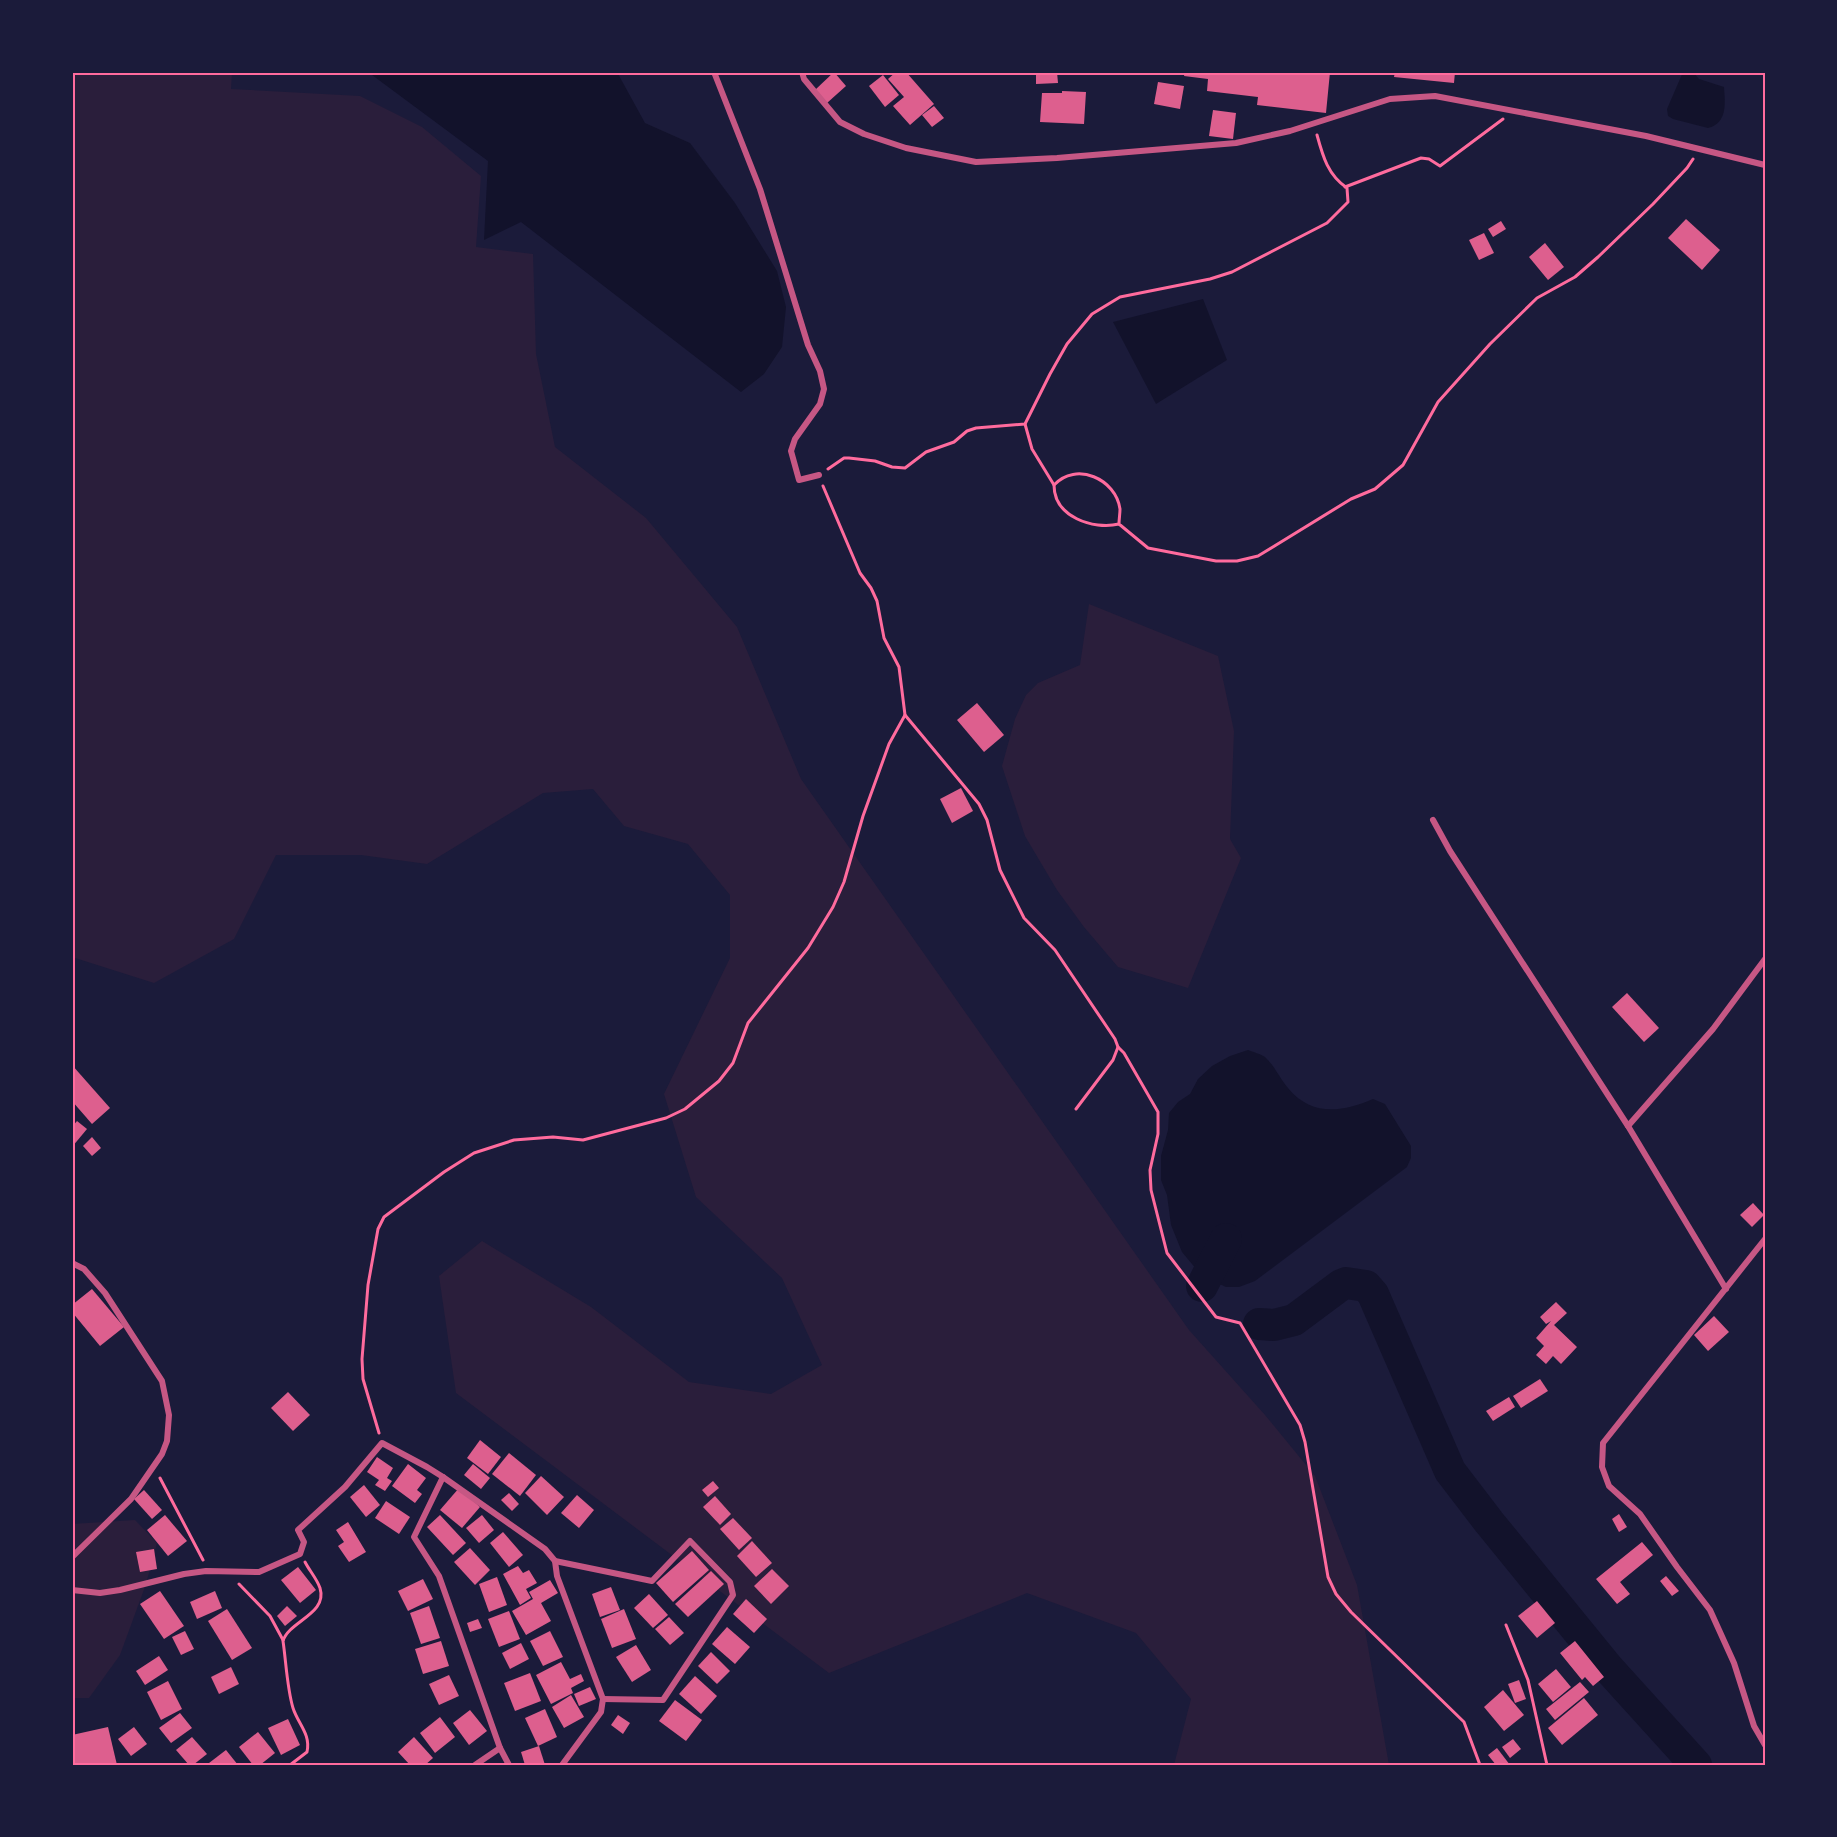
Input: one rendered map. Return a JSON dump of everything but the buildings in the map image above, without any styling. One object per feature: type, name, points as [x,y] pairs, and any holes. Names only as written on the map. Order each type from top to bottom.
[{"type":"street","points":[[714,72],[760,189],[808,345],[820,371],[824,389],[820,404],[795,439],[791,451],[799,480],[819,475]]},
{"type":"street","points":[[802,72],[804,79],[840,122],[864,134],[906,148],[976,162],[1236,143],[1290,131],[1390,99],[1435,96],[1646,136],[1765,165]]},
{"type":"street","points":[[1433,820],[1456,861],[1628,1126],[1726,1289]]},
{"type":"street","points":[[1628,1126],[1713,1029],[1765,958]]},
{"type":"street","points":[[1765,1239],[1603,1443],[1602,1467],[1609,1486],[1640,1514],[1710,1610],[1734,1663],[1754,1726],[1765,1745]]},
{"type":"street","points":[[72,1263],[84,1269],[105,1293],[162,1381],[169,1415],[167,1442],[153,1467],[131,1499],[72,1557]]},
{"type":"street","points":[[72,1590],[110,1592],[206,1571],[259,1572],[300,1554],[304,1542],[298,1530],[345,1487],[382,1443],[443,1477],[545,1549],[555,1561],[557,1576],[603,1698],[601,1712],[562,1765]]},
{"type":"street","points":[[443,1477],[414,1537],[439,1576],[500,1748],[509,1765]]},
{"type":"street","points":[[555,1561],[652,1581],[690,1541],[730,1582],[733,1595],[663,1700],[603,1698]]},
{"type":"street","points":[[476,1765],[500,1748]]},
{"type":"path","points":[[1345,187],[1421,158],[1429,159],[1440,166],[1502,122],[1509,109]]},
{"type":"path","points":[[1119,524],[1107,527],[1090,525],[1075,519],[1058,501],[1054,485],[1032,449],[1025,424],[1044,384],[1079,328],[1092,314],[1120,297],[1210,279],[1232,272],[1327,223],[1348,202],[1347,188],[1329,171],[1313,123]]},
{"type":"path","points":[[1119,524],[1148,548],[1216,561],[1238,561],[1258,556],[1351,499],[1375,489],[1403,465],[1438,402],[1490,344],[1538,298],[1575,277],[1598,257],[1687,168],[1698,149]]},
{"type":"path","points":[[1025,424],[976,428],[967,431],[954,442],[926,452],[904,468],[892,467],[876,461],[844,458],[819,475],[860,573],[877,601],[884,638],[899,667],[905,715],[979,804],[987,820],[1000,870],[1024,918],[1055,950],[1091,1002],[1158,1112],[1158,1134],[1150,1170],[1151,1190],[1167,1253],[1216,1317],[1240,1323],[1300,1425],[1305,1442],[1328,1577],[1336,1593],[1351,1612],[1464,1722],[1480,1765]]},
{"type":"path","points":[[1054,485],[1069,474],[1081,472],[1103,482],[1114,493],[1120,508],[1119,524]]},
{"type":"path","points":[[382,1443],[363,1379],[362,1359],[368,1285],[378,1229],[384,1217],[444,1172],[474,1153],[514,1140],[553,1137],[583,1140],[666,1118],[685,1109],[719,1081],[733,1063],[748,1023],[808,948],[833,907],[844,882],[863,816],[890,744],[905,715]]},
{"type":"path","points":[[1076,1109],[1113,1060],[1118,1047]]},
{"type":"path","points":[[153,1467],[206,1571]]},
{"type":"path","points":[[284,1641],[288,1631],[316,1608],[320,1596],[320,1588],[300,1554]]},
{"type":"path","points":[[228,1572],[263,1606],[284,1641],[293,1708],[309,1743],[307,1752],[290,1765]]},
{"type":"path","points":[[1506,1626],[1528,1680],[1547,1765]]},
{"type":"shaded area","points":[[72,72],[232,72],[231,89],[360,96],[422,127],[481,176],[476,247],[533,254],[536,354],[555,447],[646,518],[737,627],[801,779],[1189,1330],[1265,1415],[1315,1476],[1357,1585],[1389,1765],[1174,1765],[1191,1699],[1136,1633],[1027,1593],[829,1673],[456,1393],[439,1276],[482,1241],[591,1307],[689,1382],[771,1394],[822,1365],[782,1278],[696,1197],[664,1094],[730,958],[730,895],[688,844],[624,826],[593,789],[543,793],[427,864],[361,855],[276,855],[234,939],[154,983],[72,957]]},
{"type":"shaded area","points":[[368,72],[617,72],[645,123],[690,143],[735,203],[777,271],[786,307],[782,347],[764,374],[741,392],[521,222],[484,240],[488,161]]},
{"type":"shaded area","points":[[1683,72],[1694,73],[1699,79],[1724,87],[1724,112],[1719,122],[1708,128],[1668,116],[1667,109]]},
{"type":"shaded area","points":[[1203,299],[1227,360],[1156,404],[1113,322]]},
{"type":"shaded area","points":[[1089,604],[1218,656],[1234,731],[1230,839],[1241,858],[1188,988],[1118,967],[1084,927],[1057,890],[1025,836],[1002,766],[1015,719],[1026,695],[1038,683],[1080,665]]},
{"type":"shaded area","points":[[1248,1050],[1265,1057],[1297,1097],[1317,1108],[1339,1109],[1373,1099],[1385,1104],[1411,1146],[1411,1158],[1407,1167],[1255,1281],[1239,1287],[1226,1287],[1202,1276],[1182,1252],[1171,1225],[1167,1195],[1161,1180],[1161,1156],[1168,1130],[1169,1113],[1178,1102],[1190,1094],[1198,1079],[1212,1066],[1230,1056]]},
{"type":"shaded area","points":[[135,1520],[157,1543],[146,1584],[120,1655],[89,1698],[72,1698],[72,1524]]},
{"type":"waterway","points":[[1202,1286],[1226,1239]]},
{"type":"waterway","points":[[1259,1324],[1274,1325],[1294,1320],[1346,1283],[1366,1286],[1373,1294],[1450,1471],[1609,1669],[1696,1765]]}]
